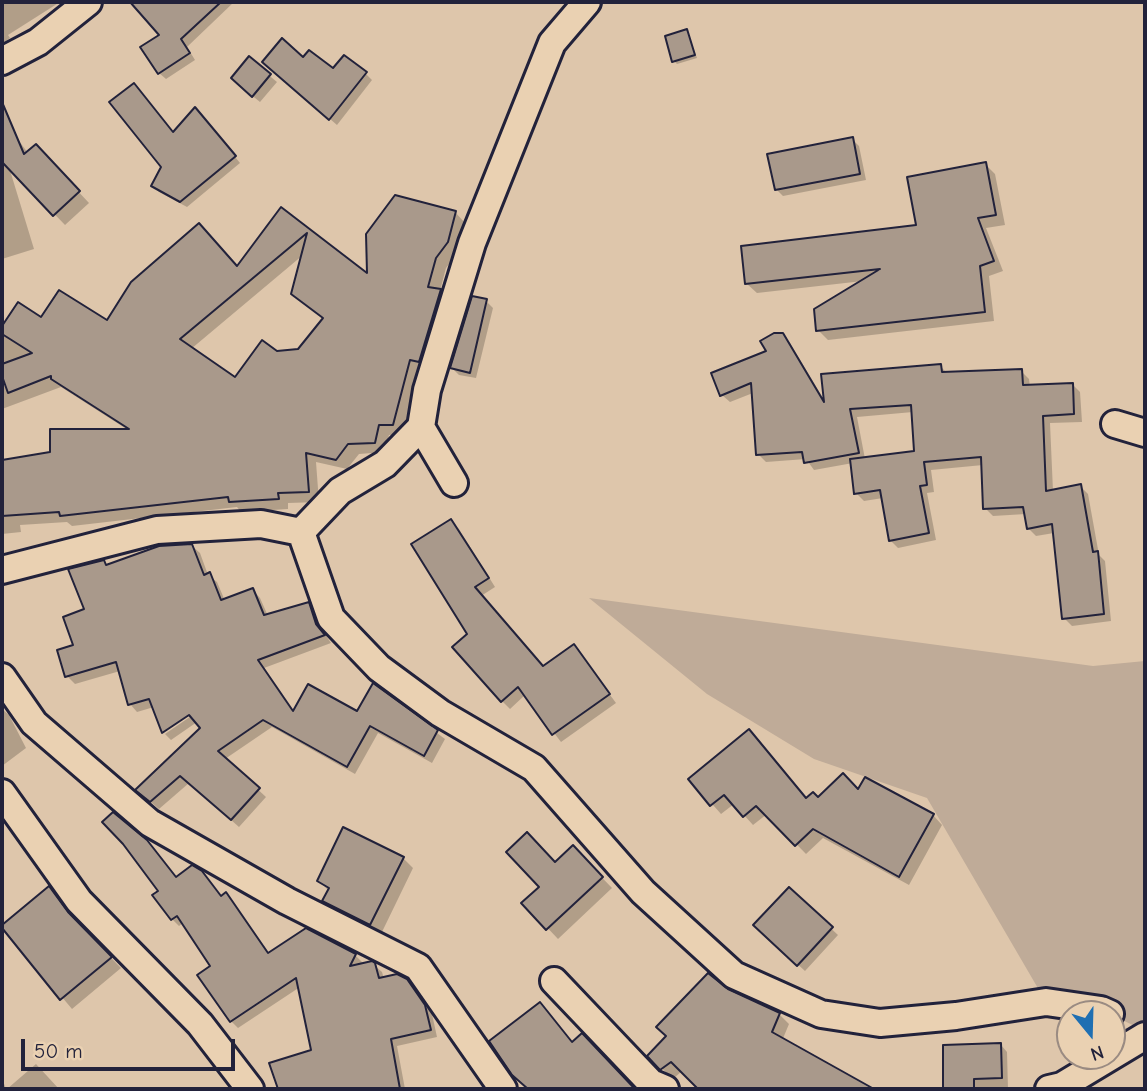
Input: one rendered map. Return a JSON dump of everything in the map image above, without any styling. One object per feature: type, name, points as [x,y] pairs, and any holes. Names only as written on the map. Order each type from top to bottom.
[{"type":"street","points":[[2,61],[38,42],[88,2]]},
{"type":"street","points":[[301,532],[340,491],[385,464],[421,427],[427,390],[472,243],[552,43],[587,2]]},
{"type":"street","points":[[1115,425],[1145,433]]},
{"type":"street","points":[[421,427],[454,483]]},
{"type":"street","points":[[2,570],[158,530],[261,524],[301,532]]},
{"type":"street","points":[[301,532],[331,618],[379,668],[440,713],[534,768],[643,892],[734,975],[821,1014],[880,1023],[957,1016],[1046,1002],[1056,1003]]},
{"type":"street","points":[[2,677],[34,723],[150,823],[287,901],[418,967],[503,1089]]},
{"type":"street","points":[[2,793],[79,901],[200,1024],[250,1089]]},
{"type":"street","points":[[554,981],[651,1083],[665,1089]]},
{"type":"street","points":[[1126,1022],[1145,1031]]},
{"type":"street","points":[[1049,1089],[1062,1086],[1145,1037]]},
{"type":"shaded area","points":[[589,598],[1093,666],[1145,661],[1145,1031],[1126,1022],[1126,1000],[1056,1000],[1056,1004],[1046,1002],[927,798],[814,759],[707,694]]},
{"type":"building","points":[[130,2],[221,2],[181,39],[190,53],[158,74],[140,47],[159,35]]},
{"type":"building","points":[[687,29],[695,55],[672,62],[665,36]]},
{"type":"building","points":[[282,38],[303,57],[309,50],[333,68],[344,55],[367,72],[329,120],[262,62]]},
{"type":"building","points":[[249,56],[271,74],[252,97],[231,78]]},
{"type":"building","points":[[134,83],[173,132],[195,107],[236,156],[180,202],[151,186],[161,167],[109,102]]},
{"type":"building","points":[[2,102],[24,154],[36,144],[80,191],[53,216],[2,162]]},
{"type":"building","points":[[853,137],[860,174],[775,190],[767,154]]},
{"type":"building","points":[[986,162],[996,215],[978,218],[994,261],[980,266],[985,312],[816,331],[814,309],[880,269],[745,284],[741,246],[916,225],[907,177]]},
{"type":"building","points":[[395,195],[456,211],[448,242],[436,258],[428,287],[441,289],[419,362],[410,360],[393,425],[379,425],[375,443],[348,444],[336,460],[306,453],[309,492],[278,493],[279,499],[229,502],[228,497],[60,516],[59,512],[2,516],[2,460],[50,452],[50,429],[129,429],[51,379],[51,376],[8,393],[2,376],[2,364],[32,353],[2,334],[2,326],[18,302],[41,317],[59,290],[107,320],[131,282],[199,223],[237,266],[281,207],[367,273],[366,234]],"holes":[[[307,233],[291,294],[323,318],[298,349],[277,351],[262,340],[235,377],[180,339]]]},
{"type":"building","points":[[472,296],[487,299],[470,373],[450,368]]},
{"type":"building","points":[[774,333],[783,333],[824,402],[821,374],[941,364],[942,372],[1022,369],[1023,385],[1073,383],[1074,414],[1043,416],[1046,491],[1081,484],[1093,552],[1098,551],[1104,614],[1062,619],[1052,524],[1027,529],[1023,507],[983,509],[981,457],[924,462],[927,485],[920,486],[929,533],[889,541],[880,490],[854,494],[850,459],[914,451],[911,405],[850,409],[859,453],[804,463],[802,452],[756,455],[751,383],[720,396],[711,373],[766,351],[760,341]]},
{"type":"building","points":[[451,519],[489,578],[475,587],[543,666],[574,644],[610,694],[552,735],[518,687],[501,702],[452,647],[467,634],[411,544]]},
{"type":"building","points":[[192,544],[204,575],[210,572],[221,600],[253,588],[264,615],[309,602],[316,624],[325,635],[258,660],[293,711],[308,684],[357,711],[373,683],[438,730],[424,756],[370,726],[347,767],[263,720],[218,751],[260,788],[231,820],[180,776],[150,802],[135,790],[200,728],[189,715],[162,733],[149,699],[128,705],[116,662],[65,677],[57,650],[73,645],[63,617],[84,609],[68,569],[104,560],[106,565],[159,546]]},
{"type":"building","points":[[749,729],[806,798],[813,792],[818,797],[843,773],[858,789],[865,777],[934,814],[899,877],[813,829],[795,846],[756,806],[743,817],[724,795],[710,806],[688,779]]},
{"type":"building","points":[[113,812],[147,840],[176,877],[192,865],[202,871],[221,896],[226,892],[268,953],[306,928],[356,954],[350,966],[372,961],[379,978],[397,974],[407,979],[425,1005],[431,1030],[391,1039],[400,1089],[278,1089],[269,1063],[311,1050],[296,978],[230,1022],[197,975],[210,966],[177,916],[171,920],[152,895],[158,891],[123,844],[102,822]]},
{"type":"building","points":[[343,827],[404,857],[370,925],[322,901],[329,888],[317,881]]},
{"type":"building","points":[[527,832],[555,862],[573,845],[603,877],[546,930],[521,903],[539,887],[506,852]]},
{"type":"building","points":[[49,886],[68,912],[112,957],[60,1000],[2,928],[2,925]]},
{"type":"building","points":[[789,887],[833,927],[797,966],[753,925]]},
{"type":"building","points":[[708,973],[728,989],[780,1013],[772,1032],[874,1089],[698,1089],[671,1062],[660,1070],[647,1056],[666,1036],[656,1027]]},
{"type":"building","points":[[540,1002],[572,1042],[582,1033],[635,1089],[528,1089],[512,1075],[489,1041]]},
{"type":"building","points":[[1001,1043],[1002,1078],[974,1079],[974,1089],[943,1089],[943,1045]]}]
